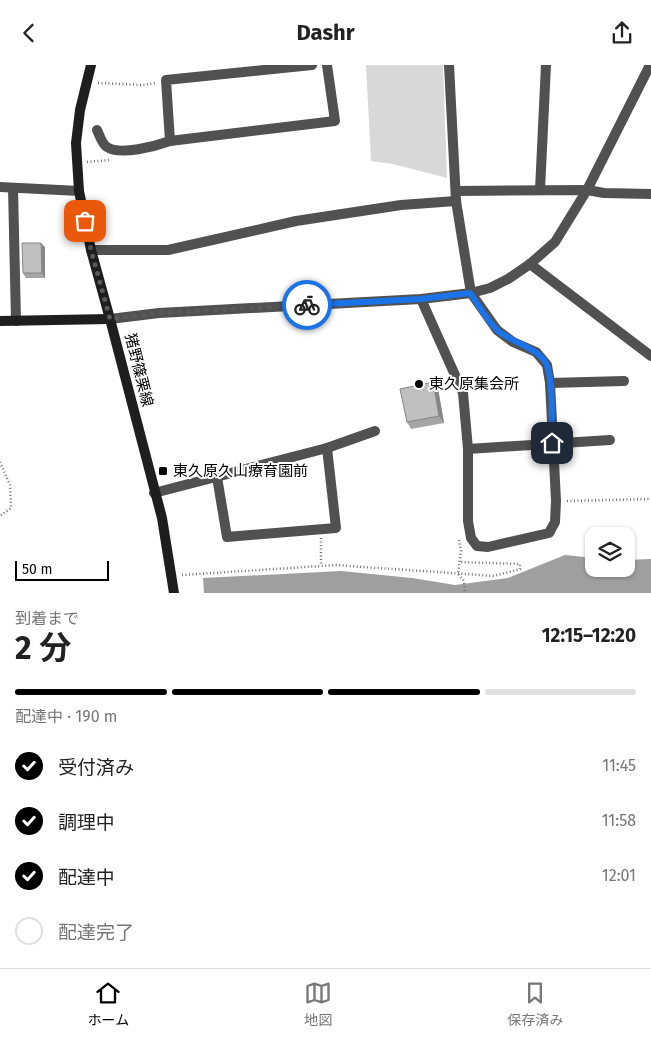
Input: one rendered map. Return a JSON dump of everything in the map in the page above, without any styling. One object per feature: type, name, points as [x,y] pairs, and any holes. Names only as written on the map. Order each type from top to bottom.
[{"type":"main road","name":"猪野篠栗線","points":[[91,65],[80,110],[76,143],[79,191],[91,250],[162,519],[174,593]]},
{"type":"main road","points":[[0,321],[110,319]]},
{"type":"street","points":[[170,141],[166,80],[312,65]]},
{"type":"street","points":[[97,130],[105,146],[117,152],[154,147],[170,141],[335,121],[327,65]]},
{"type":"street","points":[[421,299],[463,393],[468,449],[468,521],[471,538],[477,546],[488,547],[549,533],[555,522],[556,501],[550,383],[547,365],[536,352],[513,341],[497,330],[470,293],[456,196],[449,65]]},
{"type":"street","points":[[540,190],[546,65]]},
{"type":"street","points":[[110,319],[159,313],[421,299],[470,293],[490,288],[508,279],[530,264],[555,242],[587,190],[650,65]]},
{"type":"street","points":[[0,187],[79,191]]},
{"type":"street","points":[[13,188],[16,321]]},
{"type":"street","points":[[91,250],[168,250],[296,221],[456,196],[540,190],[587,190],[604,193],[651,194]]},
{"type":"street","points":[[530,264],[651,356]]},
{"type":"street","points":[[550,383],[624,381]]},
{"type":"street","points":[[154,493],[327,448],[375,431]]},
{"type":"street","points":[[468,449],[610,440]]},
{"type":"street","points":[[217,477],[227,537],[336,528],[327,448]]},
{"type":"path","points":[[86,82],[143,85],[166,80]]},
{"type":"path","points":[[0,462],[10,485],[11,508],[0,516]]},
{"type":"path","points":[[556,501],[651,499]]},
{"type":"path","points":[[321,529],[321,566]]},
{"type":"path","points":[[458,532],[461,551],[458,562],[458,574],[464,581],[464,593]]},
{"type":"path","points":[[171,575],[336,565],[494,576],[520,569],[520,564],[458,562]]},
{"type":"shaded area","points":[[366,65],[443,65],[447,178],[393,164],[371,161]]},
{"type":"shaded area","points":[[565,555],[585,557],[585,577],[635,577],[635,560],[651,559],[651,593],[204,593],[203,578],[341,571],[412,578],[455,585],[508,578]]},
{"type":"building","points":[[22,243],[41,243],[42,273],[23,273]]},
{"type":"building","points":[[433,382],[439,416],[407,422],[400,389]]},
{"type":"way so far","points":[[85,221],[110,319],[159,313],[307,305]]},
{"type":"place","name":"東久原集会所","points":[[419,384]]},
{"type":"place","name":"東久原久山療育園前","points":[[163,471]]},
{"type":"route","points":[[307,305],[421,299],[470,293],[497,330],[513,341],[536,352],[547,365],[550,383],[552,443]]}]
